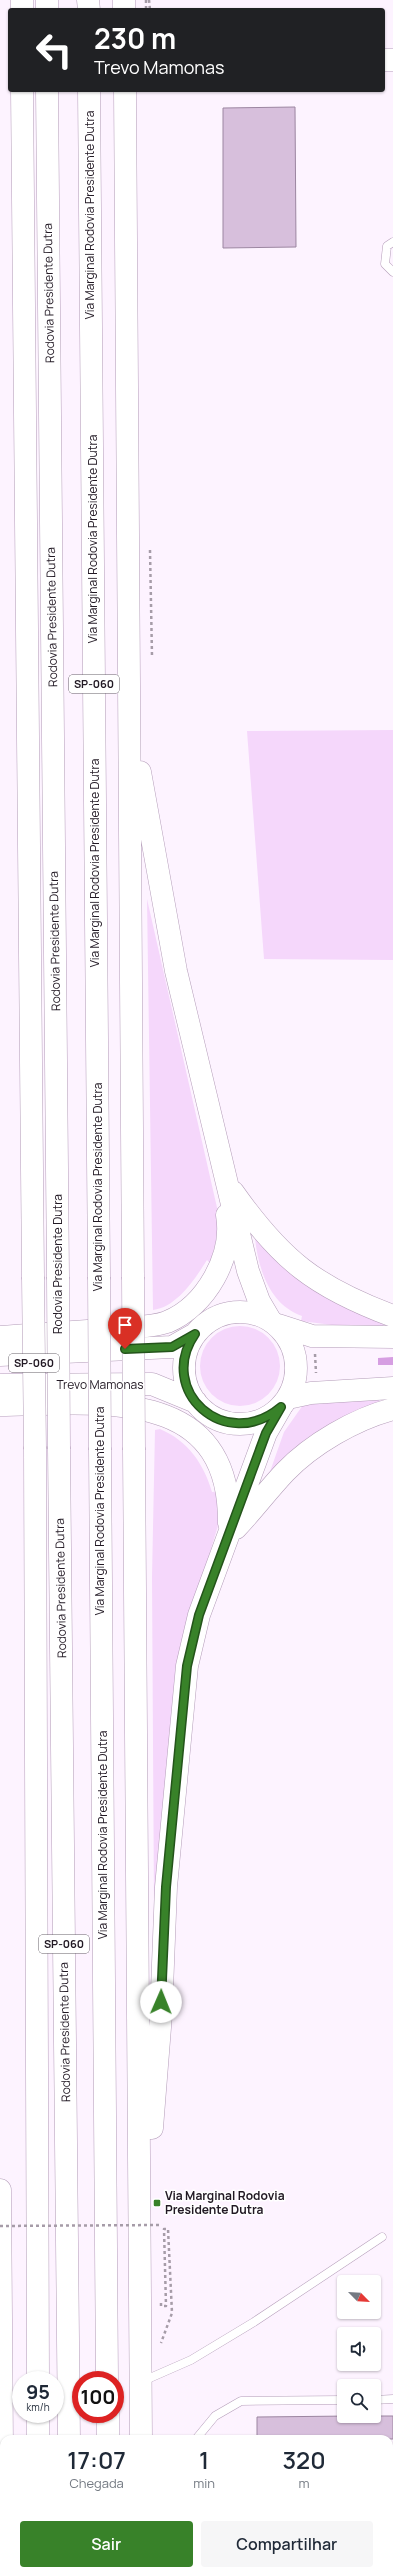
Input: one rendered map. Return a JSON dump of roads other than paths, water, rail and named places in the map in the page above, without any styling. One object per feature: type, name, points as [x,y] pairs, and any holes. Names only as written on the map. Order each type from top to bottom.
[{"type":"main road","name":"Rodovia Presidente Dutra","points":[[22,92],[35,1449],[38,2371]]},
{"type":"main road","name":"Rodovia Presidente Dutra","points":[[47,92],[69,2435]]},
{"type":"main road","name":"Via Marginal Rodovia Presidente Dutra","points":[[89,92],[108,2371]]},
{"type":"main road","points":[[125,92],[141,2435]]},
{"type":"main road","points":[[129,708],[176,971],[226,1182],[251,1279],[273,1322],[286,1334],[296,1355],[296,1377],[284,1403],[266,1433],[199,1615],[187,1666],[166,1887],[161,2015],[152,2136],[140,2172]]},
{"type":"main road","points":[[226,1182],[259,1228],[303,1271],[328,1288],[393,1316]]},
{"type":"main road","points":[[0,1337],[153,1325],[166,1322],[181,1314],[206,1289],[222,1260],[228,1223],[225,1204],[226,1182]]},
{"type":"main road","name":"Trevo Mamonas","points":[[0,1355],[172,1347],[195,1334],[211,1319],[234,1311],[258,1313],[273,1322],[312,1336],[393,1337]]},
{"type":"main road","name":"Trevo Mamonas","points":[[195,1334],[188,1346],[184,1360],[186,1383],[196,1402],[206,1413],[219,1420],[233,1424],[248,1424],[262,1420],[284,1403]]},
{"type":"main road","name":"Trevo Mamonas","points":[[0,1385],[152,1384],[196,1402]]},
{"type":"main road","points":[[284,1403],[312,1393],[393,1388]]},
{"type":"main road","points":[[0,1405],[117,1404],[152,1410],[176,1422],[196,1434],[206,1445],[223,1472],[229,1497],[229,1536]]},
{"type":"main road","points":[[229,1536],[284,1472],[299,1460],[355,1424],[393,1409]]},
{"type":"main road","points":[[0,2190],[2,2435]]},
{"type":"main road","points":[[38,2423],[38,2435]]},
{"type":"main road","points":[[108,2423],[108,2435]]},
{"type":"lane","points":[[393,242],[387,246],[385,264],[393,272]]},
{"type":"lane","points":[[141,2382],[191,2360],[254,2322],[382,2237]]},
{"type":"lane","points":[[381,2400],[393,2399]]},
{"type":"lane","points":[[199,2435],[215,2416],[241,2401],[337,2400]]},
{"type":"place","name":"Via Marginal Rodovia Presidente Dutra","points":[[157,2203]]}]
